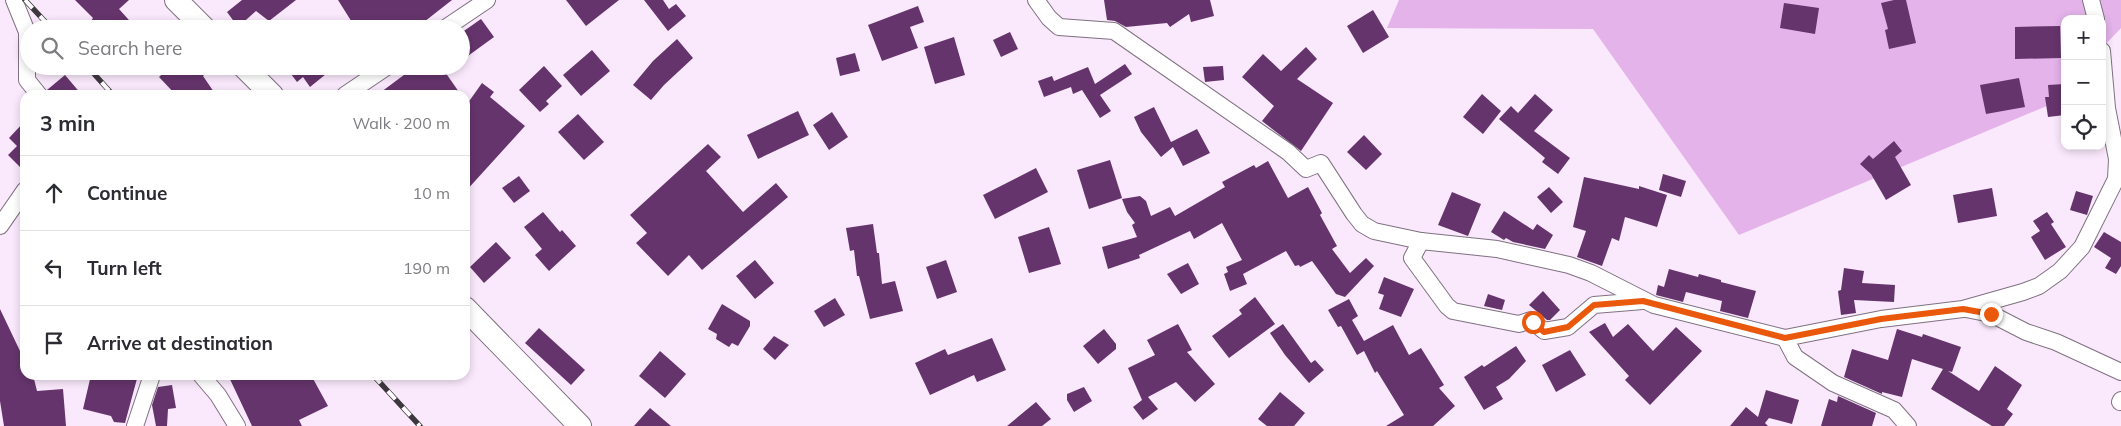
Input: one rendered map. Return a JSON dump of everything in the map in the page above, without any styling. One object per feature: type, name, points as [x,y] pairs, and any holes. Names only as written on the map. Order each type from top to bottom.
[{"type":"main road","points":[[176,0],[196,20]]},
{"type":"main road","points":[[252,75],[267,90]]},
{"type":"main road","points":[[470,313],[580,426]]},
{"type":"street","points":[[14,0],[22,20]]},
{"type":"street","points":[[457,20],[487,0]]},
{"type":"street","points":[[1036,0],[1048,18],[1059,27],[1114,31],[1288,152],[1306,169],[1320,164],[1330,175],[1347,205],[1362,224],[1374,231],[1421,241],[1497,250],[1569,264],[1591,273],[1643,301],[1785,338],[1881,319],[1963,309],[2039,286],[2060,271],[2082,247],[2119,178],[2107,108],[2103,60]]},
{"type":"street","points":[[2091,0],[2095,15]]},
{"type":"street","points":[[27,75],[27,80],[35,90]]},
{"type":"street","points":[[352,90],[375,75]]},
{"type":"street","points":[[0,226],[20,197]]},
{"type":"street","points":[[1421,241],[1412,258],[1447,306],[1461,313],[1519,324],[1531,320],[1544,332],[1568,327],[1594,305],[1643,301]]},
{"type":"street","points":[[1963,309],[1991,314],[2026,332],[2056,342],[2121,372]]},
{"type":"street","points":[[1785,338],[1796,357],[1807,365],[1833,383],[1894,410],[1908,426]]},
{"type":"street","points":[[135,426],[150,380]]},
{"type":"street","points":[[205,380],[218,395],[238,426]]},
{"type":"shaded area","points":[[1399,0],[2121,0],[2121,28],[2106,44],[2106,15],[2061,15],[2061,92],[2049,105],[1739,235],[1593,29],[1387,28]]},
{"type":"building","points":[[75,0],[129,0],[119,9],[129,20],[92,20],[93,18]]},
{"type":"building","points":[[242,0],[296,0],[270,20],[256,11],[246,20],[233,20],[227,12]]},
{"type":"building","points":[[338,0],[452,0],[426,20],[351,20]]},
{"type":"building","points":[[566,0],[619,0],[586,26]]},
{"type":"building","points":[[644,0],[663,0],[669,9],[676,4],[686,16],[668,31]]},
{"type":"building","points":[[1104,0],[1210,0],[1214,16],[1191,22],[1189,14],[1170,27],[1167,23],[1126,27],[1115,21],[1107,20]]},
{"type":"building","points":[[1906,0],[1916,43],[1889,49],[1885,30],[1888,29],[1881,3]]},
{"type":"building","points":[[1784,3],[1819,8],[1815,34],[1780,28]]},
{"type":"building","points":[[918,6],[924,22],[910,27],[918,48],[882,61],[868,25]]},
{"type":"building","points":[[1373,10],[1389,37],[1363,53],[1347,26]]},
{"type":"building","points":[[481,19],[494,37],[470,54],[470,27]]},
{"type":"building","points":[[2060,26],[2061,58],[2015,59],[2015,27]]},
{"type":"building","points":[[1010,32],[1018,49],[1001,57],[993,40]]},
{"type":"building","points":[[954,37],[965,75],[935,84],[924,47]]},
{"type":"building","points":[[677,39],[693,58],[651,100],[633,85],[653,61]]},
{"type":"building","points":[[1306,47],[1317,59],[1297,79],[1333,103],[1301,151],[1262,121],[1274,106],[1242,77],[1263,54],[1281,71]]},
{"type":"building","points":[[592,50],[610,71],[581,96],[563,75]]},
{"type":"building","points":[[855,53],[860,71],[840,76],[836,58]]},
{"type":"building","points":[[1125,64],[1132,74],[1100,95],[1111,111],[1100,118],[1082,90],[1073,94],[1071,87],[1044,97],[1038,81],[1052,76],[1054,81],[1088,67],[1095,84]]},
{"type":"building","points":[[544,66],[562,86],[546,101],[549,104],[540,112],[519,90]]},
{"type":"building","points":[[1223,66],[1224,80],[1205,82],[1203,67]]},
{"type":"building","points":[[65,75],[78,90],[47,90]]},
{"type":"building","points":[[161,75],[204,75],[213,90],[171,90],[159,77]]},
{"type":"building","points":[[292,75],[325,75],[310,87],[303,77],[297,82]]},
{"type":"building","points":[[404,75],[447,75],[458,90],[384,90]]},
{"type":"building","points":[[2019,78],[2025,107],[1986,114],[1980,85]]},
{"type":"building","points":[[482,83],[494,92],[490,97],[525,126],[470,186],[470,100]]},
{"type":"building","points":[[2061,84],[2061,115],[2048,117],[2045,97],[2049,97],[2048,85]]},
{"type":"building","points":[[1482,94],[1501,111],[1483,134],[1463,117]]},
{"type":"building","points":[[1535,94],[1553,110],[1534,131],[1570,158],[1558,174],[1542,162],[1545,158],[1499,119],[1511,106],[1518,113]]},
{"type":"building","points":[[1154,107],[1171,142],[1197,129],[1210,153],[1183,166],[1173,147],[1161,157],[1141,132],[1134,117]]},
{"type":"building","points":[[798,111],[809,135],[758,159],[747,135]]},
{"type":"building","points":[[832,112],[848,137],[829,150],[813,125]]},
{"type":"building","points":[[578,114],[604,142],[584,160],[558,132]]},
{"type":"building","points":[[20,126],[20,167],[8,155],[17,146],[9,138]]},
{"type":"building","points":[[1364,135],[1382,154],[1366,170],[1347,152]]},
{"type":"building","points":[[1894,141],[1902,151],[1895,157],[1911,185],[1886,200],[1871,174],[1860,164],[1869,155],[1873,159]]},
{"type":"building","points":[[708,144],[721,157],[706,171],[743,212],[776,183],[788,197],[702,270],[689,255],[668,276],[636,243],[647,233],[630,215]]},
{"type":"building","points":[[1110,160],[1122,198],[1089,209],[1077,170]]},
{"type":"building","points":[[1268,161],[1288,198],[1308,187],[1322,213],[1320,215],[1337,246],[1332,249],[1350,273],[1366,258],[1374,266],[1345,297],[1336,294],[1312,261],[1300,267],[1299,265],[1295,266],[1286,251],[1243,274],[1247,284],[1230,291],[1224,274],[1228,272],[1226,267],[1242,260],[1222,223],[1194,239],[1190,231],[1139,255],[1140,258],[1108,269],[1102,247],[1137,237],[1132,225],[1135,223],[1127,212],[1122,199],[1140,196],[1146,201],[1151,216],[1170,207],[1175,216],[1225,187],[1222,182],[1254,165],[1256,168]]},
{"type":"building","points":[[1036,168],[1048,192],[995,219],[983,195]]},
{"type":"building","points":[[1663,174],[1686,181],[1681,197],[1659,190]]},
{"type":"building","points":[[519,176],[530,191],[514,203],[502,188]]},
{"type":"building","points":[[1584,177],[1639,189],[1639,186],[1667,195],[1657,227],[1625,217],[1619,241],[1612,238],[1602,266],[1577,257],[1586,231],[1573,227]]},
{"type":"building","points":[[1549,187],[1563,202],[1551,213],[1537,197]]},
{"type":"building","points":[[1992,188],[1997,216],[1958,223],[1953,195]]},
{"type":"building","points":[[2076,191],[2093,196],[2087,215],[2070,210]]},
{"type":"building","points":[[1452,192],[1481,204],[1468,236],[1438,225]]},
{"type":"building","points":[[1504,211],[1533,230],[1537,224],[1553,235],[1545,249],[1513,242],[1506,238],[1504,240],[1491,232]]},
{"type":"building","points":[[543,212],[560,232],[562,230],[576,246],[549,271],[535,255],[542,249],[524,227]]},
{"type":"building","points":[[2047,212],[2054,222],[2051,224],[2066,247],[2045,260],[2031,237],[2040,231],[2033,221]]},
{"type":"building","points":[[873,224],[877,253],[879,253],[882,284],[895,281],[903,311],[870,319],[859,276],[857,276],[854,250],[850,251],[846,228]]},
{"type":"building","points":[[1049,227],[1061,264],[1029,273],[1018,237]]},
{"type":"building","points":[[2104,232],[2121,242],[2121,266],[2116,274],[2105,268],[2111,258],[2094,247]]},
{"type":"building","points":[[496,242],[511,258],[484,283],[470,267]]},
{"type":"building","points":[[755,260],[774,283],[755,299],[736,276]]},
{"type":"building","points":[[946,260],[957,292],[937,299],[926,267]]},
{"type":"building","points":[[1188,263],[1199,284],[1181,294],[1167,274]]},
{"type":"building","points":[[1844,268],[1864,271],[1862,283],[1895,285],[1894,302],[1854,300],[1856,313],[1841,315],[1838,291],[1841,290]]},
{"type":"building","points":[[1669,269],[1698,277],[1699,274],[1756,291],[1748,318],[1720,311],[1722,301],[1686,292],[1683,302],[1656,295],[1658,285],[1664,287]]},
{"type":"building","points":[[1384,277],[1414,289],[1401,317],[1379,309],[1384,295],[1378,293]]},
{"type":"building","points":[[1543,291],[1560,310],[1550,320],[1547,320],[1529,305]]},
{"type":"building","points":[[1488,294],[1505,300],[1502,310],[1484,306]]},
{"type":"building","points":[[1255,297],[1275,324],[1229,358],[1212,336],[1242,314],[1239,310]]},
{"type":"building","points":[[835,298],[845,315],[824,327],[814,311]]},
{"type":"building","points":[[1349,299],[1358,316],[1352,320],[1364,341],[1393,325],[1409,355],[1421,348],[1444,385],[1439,388],[1455,406],[1433,426],[1386,426],[1404,415],[1377,371],[1375,373],[1364,351],[1357,355],[1341,326],[1338,327],[1328,310]]},
{"type":"building","points":[[722,304],[750,321],[750,326],[738,346],[732,343],[729,347],[716,339],[717,334],[708,329]]},
{"type":"building","points":[[0,309],[20,351],[20,380],[34,380],[37,391],[63,389],[66,426],[4,426],[0,401]]},
{"type":"building","points":[[1605,323],[1613,337],[1628,324],[1653,351],[1676,327],[1702,351],[1650,405],[1625,380],[1629,376],[1589,332]]},
{"type":"building","points":[[1178,324],[1192,350],[1187,352],[1215,384],[1195,402],[1176,382],[1148,397],[1158,409],[1143,420],[1133,407],[1142,400],[1128,368],[1155,355],[1147,340]]},
{"type":"building","points":[[1283,324],[1311,363],[1315,360],[1324,370],[1309,383],[1285,355],[1270,333]]},
{"type":"building","points":[[539,328],[585,370],[571,385],[525,343]]},
{"type":"building","points":[[1104,329],[1116,344],[1116,349],[1098,364],[1083,346]]},
{"type":"building","points":[[1897,329],[1922,337],[1923,334],[1961,347],[1952,372],[1948,371],[1979,391],[1995,366],[2022,385],[2007,409],[2013,414],[2004,426],[1992,426],[1931,389],[1943,369],[1912,359],[1902,397],[1882,392],[1882,394],[1844,377],[1852,349],[1888,360]]},
{"type":"building","points":[[774,336],[789,345],[775,360],[763,349]]},
{"type":"building","points":[[992,338],[1006,370],[977,382],[974,375],[930,395],[915,363],[945,349],[948,355]]},
{"type":"building","points":[[1516,346],[1526,361],[1509,379],[1496,387],[1503,399],[1484,410],[1464,377],[1482,365],[1484,367]]},
{"type":"building","points":[[1570,350],[1586,375],[1556,392],[1542,365]]},
{"type":"building","points":[[660,351],[686,374],[665,398],[639,376]]},
{"type":"building","points":[[90,380],[137,380],[125,423],[114,422],[111,416],[83,409]]},
{"type":"building","points":[[230,380],[314,380],[328,406],[299,420],[302,426],[252,426]]},
{"type":"building","points":[[172,385],[176,408],[168,409],[167,426],[156,426],[152,405],[158,387]]},
{"type":"building","points":[[1084,387],[1092,401],[1074,412],[1067,400],[1067,394]]},
{"type":"building","points":[[1766,390],[1799,400],[1792,424],[1769,418],[1765,423],[1768,426],[1730,426],[1746,407],[1758,417]]},
{"type":"building","points":[[1280,392],[1305,413],[1294,426],[1267,426],[1258,419]]},
{"type":"building","points":[[1838,396],[1876,413],[1872,426],[1821,426],[1829,399],[1837,402]]},
{"type":"building","points":[[1036,402],[1051,419],[1042,426],[1007,426]]},
{"type":"building","points":[[650,408],[671,426],[634,426]]},
{"type":"railway","points":[[25,0],[44,20]]},
{"type":"railway","points":[[95,75],[109,90]]},
{"type":"railway","points":[[378,380],[420,426]]},
{"type":"route","points":[[1533,322],[1544,332],[1553,328],[1562,329],[1568,327],[1594,305],[1643,301],[1785,338],[1811,332],[1834,330],[1881,319],[1963,309],[1991,314]]}]
